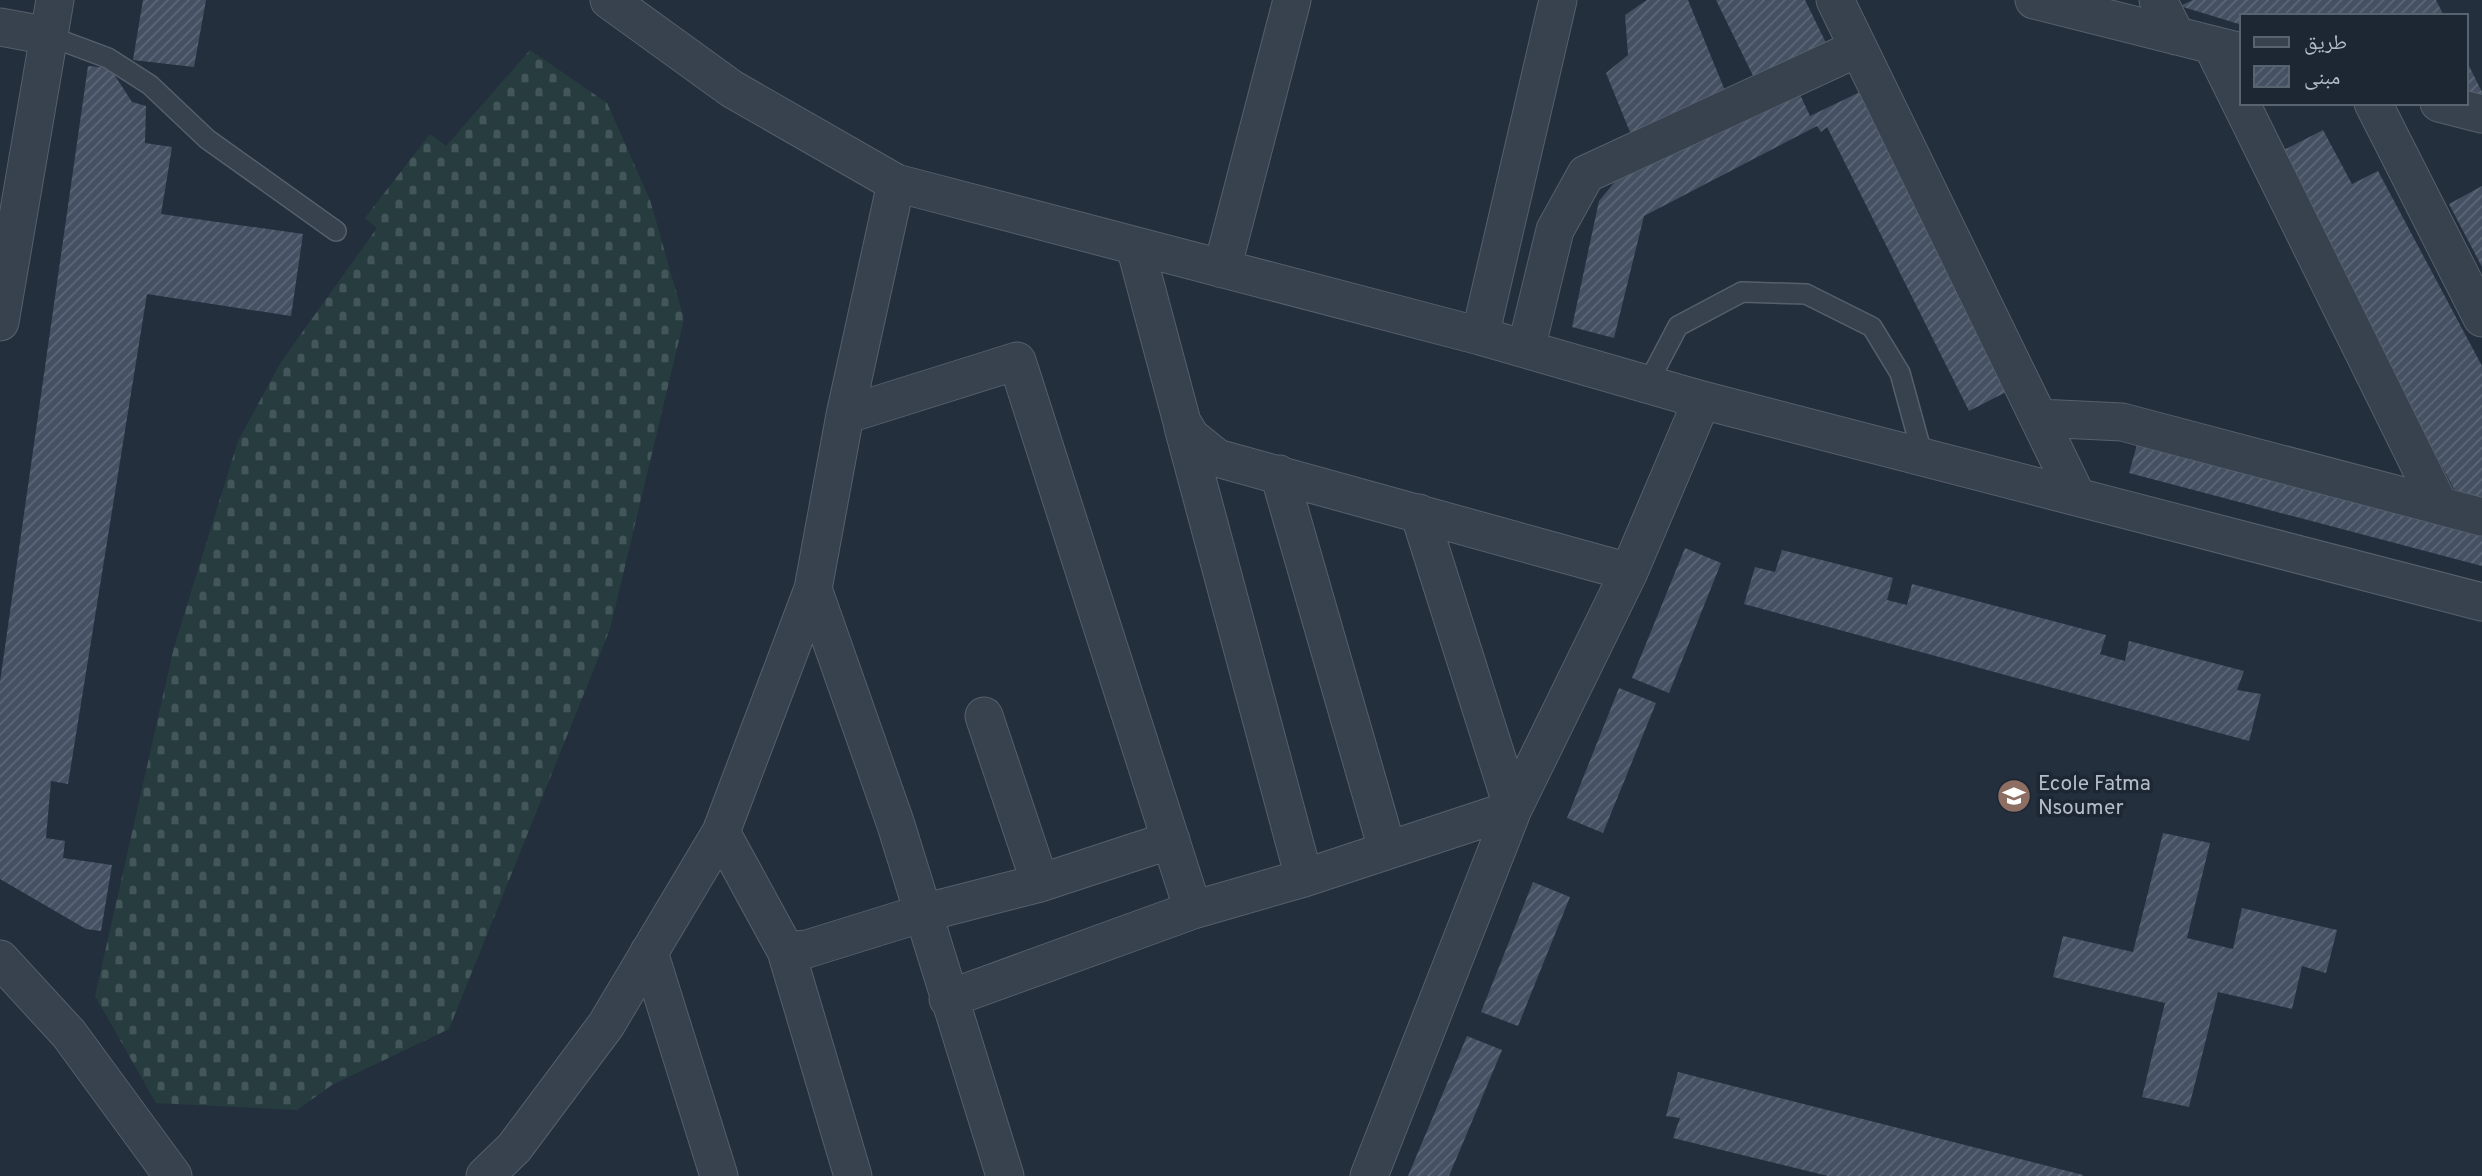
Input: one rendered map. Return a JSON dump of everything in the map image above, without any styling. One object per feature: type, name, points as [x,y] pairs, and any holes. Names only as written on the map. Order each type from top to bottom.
[{"type":"street","points":[[0,323],[55,0]]},
{"type":"street","points":[[609,0],[732,89],[896,183],[1480,336],[1702,400],[2482,601]]},
{"type":"street","points":[[1222,269],[1292,0]]},
{"type":"street","points":[[1480,336],[1558,0]]},
{"type":"street","points":[[1835,0],[2077,497]]},
{"type":"street","points":[[2034,0],[2227,49],[2240,77]]},
{"type":"street","points":[[2158,0],[2176,36]]},
{"type":"street","points":[[0,27],[49,36]]},
{"type":"street","points":[[1526,349],[1555,230],[1586,174],[1858,48]]},
{"type":"street","points":[[2253,105],[2438,505]]},
{"type":"street","points":[[2373,105],[2482,318]]},
{"type":"street","points":[[2448,105],[2482,114]]},
{"type":"street","points":[[485,1176],[514,1147],[598,1036],[721,832],[813,589],[845,415],[896,183]]},
{"type":"street","points":[[1135,246],[1304,878]]},
{"type":"street","points":[[845,415],[1017,361],[1193,910]]},
{"type":"street","points":[[1369,1176],[1513,809],[1629,572],[1702,400]]},
{"type":"street","points":[[2039,418],[2122,422],[2482,517]]},
{"type":"street","points":[[1182,422],[1191,437],[1217,458],[1629,572]]},
{"type":"street","points":[[1279,474],[1387,849]]},
{"type":"street","points":[[1419,513],[1513,809]]},
{"type":"street","points":[[813,589],[895,822],[1005,1176]]},
{"type":"street","points":[[984,716],[1041,883]]},
{"type":"street","points":[[948,999],[1193,910],[1304,878],[1513,809]]},
{"type":"street","points":[[721,832],[786,951],[853,1176]]},
{"type":"street","points":[[786,951],[807,949],[923,913],[1041,883],[1171,840]]},
{"type":"street","points":[[649,952],[719,1176]]},
{"type":"street","points":[[0,959],[69,1034],[173,1176]]},
{"type":"lane","points":[[49,36],[108,58],[150,85],[207,139],[336,232]]},
{"type":"lane","points":[[1647,385],[1678,326],[1742,292],[1806,294],[1872,327],[1900,373],[1923,457]]},
{"type":"green space","points":[[530,50],[607,103],[650,200],[684,319],[610,629],[449,1029],[332,1085],[297,1110],[156,1103],[95,996],[174,647],[238,441],[281,362],[377,228],[365,218],[430,134],[446,146]]},
{"type":"building","points":[[143,0],[206,0],[194,67],[133,60]]},
{"type":"building","points":[[1647,0],[1688,0],[1728,98],[1632,137],[1606,73],[1628,55],[1625,15]]},
{"type":"building","points":[[1716,0],[1805,0],[1831,53],[1759,88]]},
{"type":"building","points":[[2193,0],[2436,0],[2443,14],[2240,14],[2240,24],[2180,6]]},
{"type":"building","points":[[2468,64],[2482,92],[2482,100],[2468,96]]},
{"type":"building","points":[[88,66],[110,68],[132,102],[146,106],[145,143],[172,147],[161,214],[303,234],[291,316],[147,294],[68,784],[51,781],[46,838],[65,841],[63,858],[112,865],[101,931],[86,929],[0,879],[0,682]]},
{"type":"building","points":[[1796,86],[1810,116],[1860,92],[2010,390],[1969,411],[1827,127],[1821,132],[1817,126],[1644,216],[1614,338],[1572,327],[1599,201],[1623,172]]},
{"type":"building","points":[[2323,130],[2352,184],[2378,171],[2482,366],[2482,500],[2454,489],[2276,154]]},
{"type":"building","points":[[2482,186],[2482,267],[2449,204]]},
{"type":"building","points":[[2140,434],[2482,524],[2482,566],[2129,473]]},
{"type":"building","points":[[1685,548],[1721,563],[1669,693],[1632,678]]},
{"type":"building","points":[[1782,550],[1893,578],[1887,600],[1907,605],[1912,584],[2106,635],[2100,654],[2125,661],[2129,641],[2244,671],[2237,690],[2261,694],[2249,741],[1744,604],[1755,567],[1775,572]]},
{"type":"building","points":[[1619,688],[1656,703],[1603,833],[1567,818]]},
{"type":"building","points":[[2163,833],[2210,843],[2187,938],[2233,949],[2242,908],[2337,930],[2326,973],[2302,966],[2292,1009],[2218,992],[2189,1107],[2142,1097],[2165,1003],[2053,977],[2063,936],[2133,952]]},
{"type":"building","points":[[1533,882],[1570,897],[1518,1026],[1481,1012]]},
{"type":"building","points":[[1467,1036],[1502,1050],[1449,1176],[1408,1176]]},
{"type":"building","points":[[1678,1072],[2083,1176],[1828,1176],[1673,1138],[1680,1118],[1666,1116]]},
{"type":"place","name":"Ecole Fatma Nsoumer","points":[[2014,796]]}]
